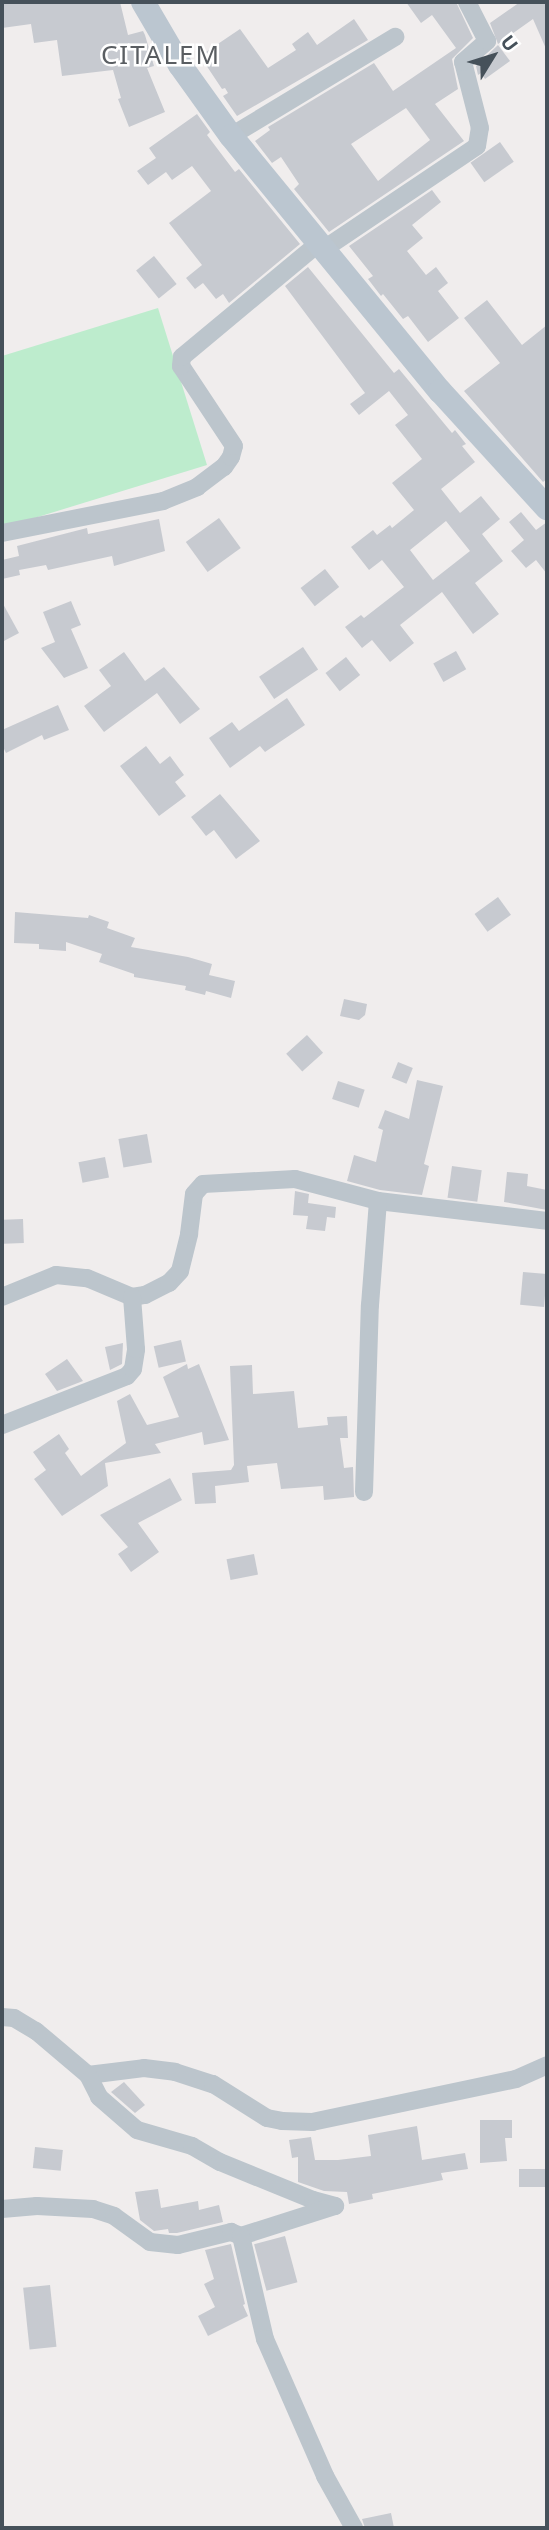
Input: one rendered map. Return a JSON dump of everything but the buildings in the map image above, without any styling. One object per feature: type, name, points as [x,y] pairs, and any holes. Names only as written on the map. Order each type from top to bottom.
[{"type":"main road","points":[[143,2],[180,65],[231,136],[440,391],[547,508]]},
{"type":"street","points":[[2,533],[163,501],[197,487],[223,467],[231,457],[234,446],[181,366],[182,357],[321,246],[477,146],[480,128],[463,67],[468,57],[487,41],[467,2]]},
{"type":"street","points":[[231,136],[395,37]]},
{"type":"street","points":[[2,1297],[56,1275],[87,1278],[132,1297],[145,1295],[169,1283],[180,1271],[189,1234],[194,1194],[203,1184],[295,1179],[378,1201],[547,1221]]},
{"type":"street","points":[[365,1492],[370,1305],[378,1201]]},
{"type":"street","points":[[2,1425],[127,1376],[132,1369],[136,1349],[132,1297]]},
{"type":"street","points":[[2,2017],[14,2018],[36,2031],[88,2076],[99,2097],[137,2130],[192,2146],[220,2162],[313,2200],[335,2206],[241,2236],[232,2232],[178,2245],[150,2242],[114,2216],[93,2209],[37,2206],[2,2209]]},
{"type":"street","points":[[88,2076],[144,2068],[175,2072],[214,2084],[267,2118],[312,2122],[516,2078],[547,2065]]},
{"type":"street","points":[[241,2236],[265,2339],[325,2476],[355,2528]]},
{"type":"green space","points":[[158,308],[207,465],[2,528],[2,356]]},
{"type":"district","name":"CITALEM","points":[[161,55]]}]
